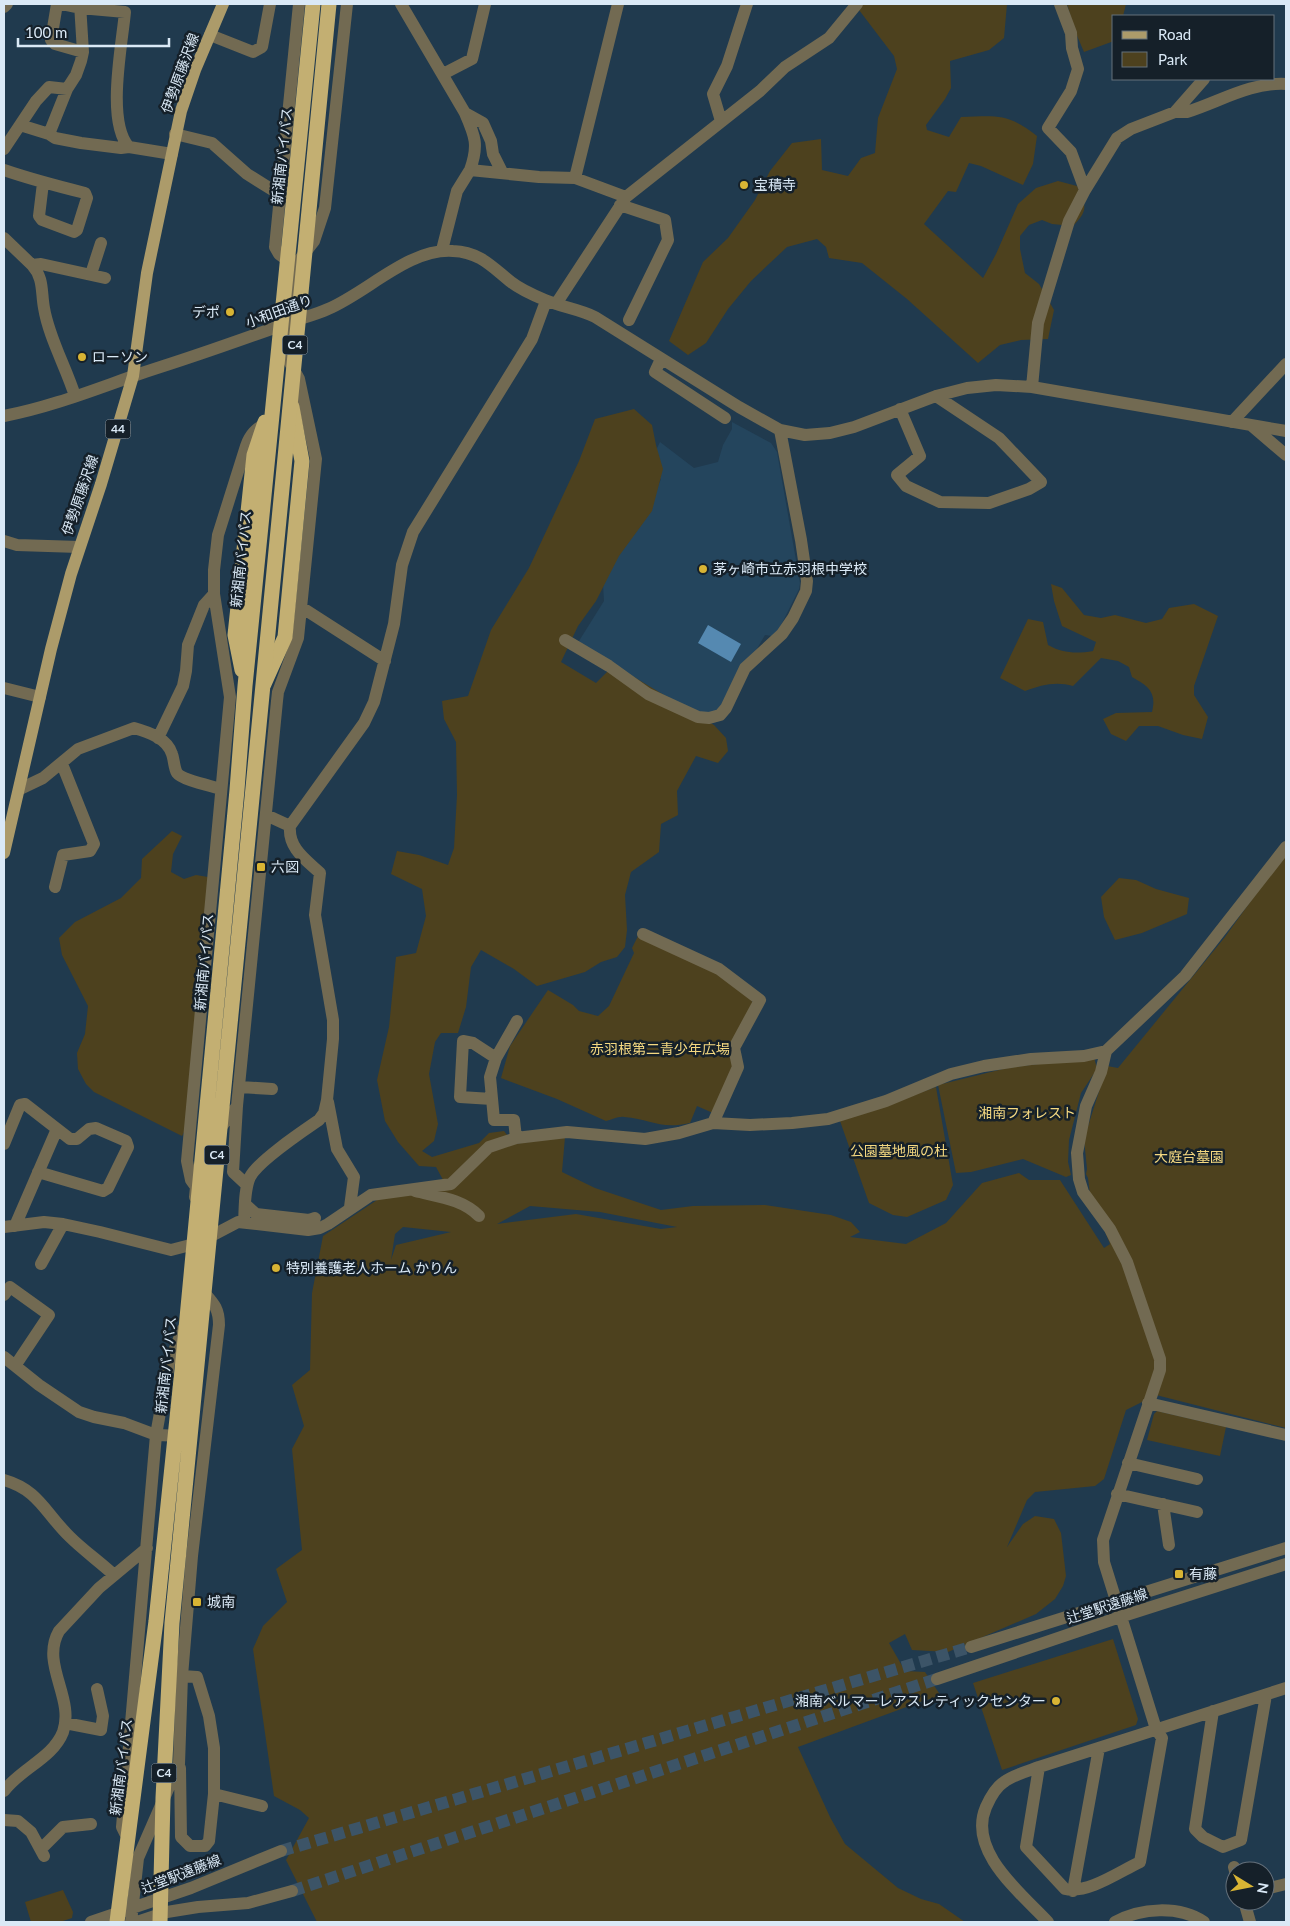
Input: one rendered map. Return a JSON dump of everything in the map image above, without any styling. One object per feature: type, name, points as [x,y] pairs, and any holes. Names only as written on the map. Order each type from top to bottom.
[{"type":"highway","name":"新湘南バイパス","points":[[117,1922],[156,1621],[183,1360],[236,800],[245,686],[234,635],[243,546],[254,456],[274,394],[314,4]]},
{"type":"highway","name":"C4","points":[[160,1922],[163,1798],[172,1623],[329,4]]},
{"type":"main road","name":"伊勢原藤沢線","points":[[4,853],[40,697],[79,547],[101,484],[133,376],[147,274],[176,134],[188,88],[223,4]]},
{"type":"street","points":[[4,7],[7,4]]},
{"type":"street","points":[[57,4],[51,40],[55,44],[83,52]]},
{"type":"street","points":[[61,4],[125,12],[116,117],[124,141],[129,147]]},
{"type":"street","points":[[210,35],[253,52],[262,47],[270,4]]},
{"type":"street","points":[[295,270],[291,262],[279,254],[274,247],[299,4]]},
{"type":"street","points":[[182,1676],[197,1678],[209,1716],[214,1748],[214,1794],[209,1841],[205,1846],[190,1846],[181,1837],[179,1764],[182,1676],[190,1571],[219,1313],[217,1307],[194,1282],[196,1187],[190,1180],[186,1161],[230,697],[213,577],[218,535],[249,437],[256,428],[270,420],[275,414],[282,379],[295,270],[300,258],[314,241],[325,208],[347,4]]},
{"type":"street","points":[[401,4],[465,113],[475,138],[474,158],[470,170],[457,191],[442,250]]},
{"type":"street","points":[[443,74],[472,59],[485,4]]},
{"type":"street","points":[[575,178],[618,4]]},
{"type":"street","points":[[721,121],[713,94],[727,66],[747,4]]},
{"type":"street","points":[[244,1222],[251,1175],[260,1164],[319,1120],[324,1113],[328,1100],[333,1039],[332,1020],[315,915],[320,873],[293,846],[289,834],[290,826],[364,722],[379,688],[394,624],[402,565],[413,532],[532,339],[551,303],[623,201],[760,91],[785,67],[829,38],[857,4]]},
{"type":"street","points":[[1060,4],[1071,33],[1072,48],[1078,69],[1071,91],[1048,128],[1070,152],[1086,190]]},
{"type":"street","points":[[49,134],[67,89],[76,75],[81,61],[83,52],[80,6]]},
{"type":"street","points":[[1175,112],[1203,80]]},
{"type":"street","points":[[1032,387],[1038,323],[1069,221],[1117,138],[1131,129],[1175,112],[1187,112],[1260,86],[1273,83],[1286,84]]},
{"type":"street","points":[[4,149],[36,101],[50,87],[67,89]]},
{"type":"street","points":[[465,113],[484,123],[502,172]]},
{"type":"street","points":[[20,125],[49,134],[55,138],[81,143],[121,148],[129,147],[172,154]]},
{"type":"street","points":[[176,134],[212,143],[278,200],[288,225],[312,230],[320,225]]},
{"type":"street","points":[[4,170],[43,183],[84,193],[87,198],[77,230],[74,232],[42,220],[39,216],[43,183]]},
{"type":"street","points":[[470,170],[575,178],[665,220],[668,240],[629,320]]},
{"type":"street","points":[[4,238],[38,272],[42,283],[44,308],[75,396]]},
{"type":"street","points":[[91,274],[101,243]]},
{"type":"street","name":"小和田通り","points":[[4,416],[75,396],[328,310],[357,295],[410,260],[442,250],[463,252],[484,260],[517,286],[551,303],[595,316],[739,407],[780,430],[805,435],[830,433],[854,427],[936,396],[967,388],[996,385],[1032,387],[1286,431]]},
{"type":"street","points":[[32,265],[41,264],[104,278]]},
{"type":"street","points":[[248,1185],[232,1172],[237,1106],[278,692],[297,644],[316,459],[299,379],[288,358],[287,337]]},
{"type":"street","points":[[661,358],[655,372],[725,418]]},
{"type":"street","points":[[1232,422],[1286,364]]},
{"type":"street","points":[[282,379],[287,374],[299,379]]},
{"type":"street","points":[[900,409],[920,456],[897,475],[906,486],[940,502],[989,503],[1029,489],[1041,482],[999,438],[936,396]]},
{"type":"street","points":[[1251,425],[1286,455]]},
{"type":"street","points":[[565,640],[609,666],[648,694],[698,717],[709,718],[720,715],[726,708],[745,668],[782,634],[793,618],[806,591],[807,581],[801,540],[780,430]]},
{"type":"street","points":[[4,541],[17,545],[79,547]]},
{"type":"street","points":[[158,738],[183,686],[188,645],[204,605],[214,594]]},
{"type":"street","points":[[301,608],[385,661]]},
{"type":"street","points":[[4,688],[40,697]]},
{"type":"street","points":[[20,789],[43,778],[78,749],[134,728],[158,738],[171,751],[177,773],[184,778],[221,789]]},
{"type":"street","points":[[55,887],[63,855],[90,851],[94,844],[62,764]]},
{"type":"street","points":[[266,815],[290,826]]},
{"type":"street","points":[[9,1227],[44,1222],[63,1224],[171,1250],[194,1244],[238,1222],[308,1230],[320,1228],[328,1224],[350,1207],[371,1195],[451,1184],[489,1147],[516,1138],[567,1132],[645,1139],[678,1133],[713,1123],[767,1124],[828,1120],[886,1101],[952,1074],[976,1068],[1031,1059],[1084,1056],[1106,1051],[1185,976],[1286,846]]},
{"type":"street","points":[[643,934],[719,969],[760,1000],[734,1048],[738,1067],[713,1123]]},
{"type":"street","points":[[516,1138],[514,1120],[494,1120],[490,1077],[496,1058],[517,1021]]},
{"type":"street","points":[[492,1099],[460,1097],[462,1041],[473,1043],[496,1058]]},
{"type":"street","points":[[1039,1767],[1026,1846],[1065,1889],[1073,1891],[1085,1889],[1140,1862],[1162,1738],[1156,1729],[1120,1617],[1104,1562],[1103,1540],[1160,1370],[1160,1359],[1128,1262],[1110,1230],[1083,1192],[1078,1179],[1077,1152],[1086,1106],[1101,1072],[1106,1051]]},
{"type":"street","points":[[240,1087],[272,1089]]},
{"type":"street","points":[[328,1100],[338,1149],[354,1176],[350,1207]]},
{"type":"street","points":[[4,1144],[20,1105],[25,1104],[70,1139],[77,1139],[89,1129],[96,1128],[126,1141],[128,1147],[108,1188],[103,1191],[38,1172]]},
{"type":"street","points":[[138,1858],[122,1827],[156,1435],[169,1363],[182,1332],[207,1145],[237,1106]]},
{"type":"street","points":[[9,1227],[38,1172],[57,1129]]},
{"type":"street","points":[[189,1131],[214,1136]]},
{"type":"street","points":[[408,1190],[458,1201],[471,1208],[479,1216]]},
{"type":"street","points":[[246,1205],[256,1214],[309,1220],[315,1218]]},
{"type":"street","points":[[41,1264],[63,1224]]},
{"type":"street","points":[[4,1295],[10,1287],[49,1315],[14,1366]]},
{"type":"street","points":[[4,1357],[39,1385],[79,1412],[94,1418],[124,1423],[156,1435],[205,1436]]},
{"type":"street","points":[[1148,1403],[1286,1435]]},
{"type":"street","points":[[1128,1464],[1198,1479]]},
{"type":"street","points":[[4,1480],[17,1484],[38,1498],[70,1538],[114,1575]]},
{"type":"street","points":[[1117,1494],[1197,1512]]},
{"type":"street","points":[[1163,1504],[1170,1546]]},
{"type":"street","points":[[4,1791],[11,1782],[51,1749],[62,1733],[65,1723],[63,1702],[54,1667],[53,1643],[59,1631],[90,1597],[147,1548]]},
{"type":"street","name":"辻堂駅遠藤線","points":[[971,1647],[1286,1548]]},
{"type":"street","name":"辻堂駅遠藤線","points":[[937,1679],[1120,1617],[1286,1564]]},
{"type":"street","points":[[145,1566],[190,1571]]},
{"type":"street","points":[[65,1723],[101,1730],[103,1716],[97,1688]]},
{"type":"street","points":[[1048,1922],[990,1858],[983,1840],[984,1812],[991,1797],[1004,1782],[1039,1767],[1286,1688]]},
{"type":"street","points":[[1213,1711],[1195,1829],[1203,1837],[1222,1847],[1241,1840],[1266,1694]]},
{"type":"street","points":[[1073,1891],[1099,1748]]},
{"type":"street","points":[[131,1922],[138,1858],[179,1764]]},
{"type":"street","points":[[214,1794],[262,1806]]},
{"type":"street","points":[[4,1820],[18,1820],[32,1832],[43,1853],[63,1828],[91,1824]]},
{"type":"street","name":"辻堂駅遠藤線","points":[[91,1922],[191,1888],[281,1851]]},
{"type":"street","points":[[137,1922],[167,1912],[248,1902],[292,1892]]},
{"type":"street","points":[[1115,1922],[1123,1918],[1148,1917],[1174,1911],[1198,1918],[1204,1922]]},
{"type":"shaded area","name":"茅ヶ崎市立赤羽根中学校","points":[[732,422],[771,443],[777,452],[800,583],[799,589],[779,629],[772,636],[765,635],[722,708],[710,715],[700,714],[650,691],[581,647],[579,641],[604,601],[603,584],[615,555],[646,513],[661,479],[647,469],[660,442],[694,468],[718,462],[723,445],[732,429]]},
{"type":"shaded area","points":[[708,625],[741,644],[731,662],[698,643]]},
{"type":"green space","points":[[861,4],[1007,4],[1004,38],[989,50],[950,61],[951,88],[926,125],[927,130],[949,137],[961,117],[993,117],[1010,120],[1037,136],[1033,164],[1023,185],[981,166],[969,163],[956,192],[948,191],[924,224],[983,278],[1018,204],[1036,188],[1058,181],[1077,186],[1084,203],[1084,211],[1073,226],[1052,224],[1042,220],[1029,225],[1020,236],[1020,249],[1025,273],[1039,284],[1054,310],[1048,339],[1021,340],[1000,345],[978,363],[907,299],[862,263],[829,258],[826,247],[817,239],[787,247],[751,281],[728,309],[706,343],[688,355],[669,341],[703,262],[728,238],[755,200],[770,171],[792,143],[821,139],[822,170],[848,176],[861,158],[875,153],[878,118],[897,69],[894,56],[859,10]]},
{"type":"green space","points":[[1067,4],[1126,4],[1123,15],[1112,15],[1112,42],[1084,52]]},
{"type":"green space","name":"大庭台墓園","points":[[634,409],[652,425],[663,469],[652,511],[619,556],[596,601],[578,626],[561,662],[596,683],[614,665],[714,725],[726,738],[728,751],[718,763],[696,756],[677,791],[678,815],[661,824],[659,852],[631,872],[625,895],[627,930],[625,947],[617,957],[601,962],[585,972],[537,986],[514,969],[481,950],[471,967],[466,1007],[458,1033],[441,1033],[435,1042],[429,1074],[438,1124],[434,1141],[422,1151],[432,1157],[479,1143],[489,1133],[504,1131],[514,1144],[565,1137],[562,1172],[595,1188],[661,1210],[693,1206],[765,1205],[831,1215],[851,1222],[860,1232],[850,1237],[906,1244],[946,1223],[982,1183],[1019,1173],[1029,1180],[1060,1180],[1104,1248],[1110,1244],[1090,1194],[1086,1174],[1084,1139],[1107,1066],[1118,1068],[1225,937],[1286,852],[1286,1428],[1156,1395],[1126,1410],[1104,1479],[1095,1486],[1035,1492],[1027,1500],[1007,1547],[1023,1524],[1035,1516],[1054,1519],[1061,1533],[1066,1576],[1063,1586],[1055,1599],[1036,1614],[948,1652],[912,1650],[905,1634],[889,1643],[905,1671],[925,1672],[941,1696],[798,1747],[830,1817],[845,1844],[898,1888],[921,1899],[939,1904],[965,1922],[317,1922],[286,1860],[309,1818],[300,1810],[274,1796],[253,1649],[263,1626],[287,1602],[276,1569],[302,1550],[292,1449],[304,1426],[292,1385],[310,1370],[312,1293],[323,1236],[380,1198],[448,1189],[436,1167],[419,1166],[398,1142],[385,1121],[377,1080],[389,1027],[396,957],[416,953],[426,916],[422,889],[391,874],[397,851],[419,855],[448,865],[454,848],[457,795],[456,742],[444,719],[442,701],[468,696],[491,630],[529,568],[579,461],[595,419]],"holes":[[[530,1206],[600,1212],[677,1227],[661,1229],[576,1214],[497,1224]],[[403,1227],[451,1232],[396,1245],[391,1260],[395,1234]]]},
{"type":"green space","points":[[1051,584],[1062,588],[1084,615],[1101,618],[1115,615],[1146,623],[1162,619],[1169,608],[1194,604],[1218,616],[1194,686],[1194,695],[1208,717],[1202,739],[1183,735],[1158,726],[1139,726],[1126,741],[1111,734],[1103,719],[1116,713],[1152,712],[1153,705],[1150,690],[1143,683],[1132,677],[1129,667],[1118,661],[1101,658],[1073,686],[1049,684],[1025,691],[1000,678],[1028,619],[1043,622],[1048,645],[1053,648],[1069,652],[1093,651],[1096,642],[1062,626]]},
{"type":"green space","points":[[172,831],[182,836],[173,854],[171,872],[184,879],[196,875],[208,877],[185,1130],[182,1136],[94,1092],[86,1084],[78,1069],[77,1053],[85,1034],[88,1006],[62,955],[59,938],[75,922],[121,898],[141,878],[142,859]]},
{"type":"green space","points":[[1119,878],[1136,880],[1156,889],[1189,898],[1187,914],[1142,933],[1115,940],[1104,917],[1101,897]]},
{"type":"green space","name":"赤羽根第二青少年広場","points":[[638,936],[719,974],[752,1000],[752,1008],[733,1066],[713,1113],[697,1106],[690,1123],[680,1125],[663,1125],[622,1117],[606,1121],[557,1099],[501,1078],[510,1046],[548,990],[573,1005],[579,1011],[598,1016],[609,1006],[634,953],[632,948]]},
{"type":"green space","name":"湘南フォレスト","points":[[1094,1057],[1097,1069],[1081,1093],[1069,1140],[1068,1162],[1071,1175],[1066,1177],[1023,1159],[971,1172],[956,1173],[938,1085],[1007,1068]]},
{"type":"green space","name":"公園墓地風の杜","points":[[936,1087],[953,1185],[946,1200],[907,1217],[893,1215],[869,1203],[840,1121]]},
{"type":"green space","points":[[1157,1411],[1226,1427],[1220,1456],[1147,1440],[1154,1414]]},
{"type":"green space","name":"湘南ベルマーレアスレティックセンター","points":[[1113,1639],[1138,1719],[1136,1725],[1002,1770],[973,1683]]},
{"type":"green space","points":[[63,1890],[73,1912],[72,1918],[60,1922],[31,1922],[25,1902]]},
{"type":"tunnel","points":[[281,1851],[971,1647]]},
{"type":"tunnel","points":[[292,1891],[937,1679]]},
{"type":"place","name":"宝積寺","points":[[744,185]]},
{"type":"place","name":"デポ","points":[[230,312]]},
{"type":"place","name":"ローソン","points":[[82,357]]},
{"type":"place","name":"茅ヶ崎市立赤羽根中学校","points":[[703,569]]},
{"type":"place","name":"六図","points":[[261,867]]},
{"type":"place","name":"特別養護老人ホーム かりん","points":[[276,1268]]},
{"type":"place","name":"有藤","points":[[1179,1574]]},
{"type":"place","name":"城南","points":[[197,1602]]},
{"type":"place","name":"湘南ベルマーレアスレティックセンター","points":[[1056,1701]]}]
